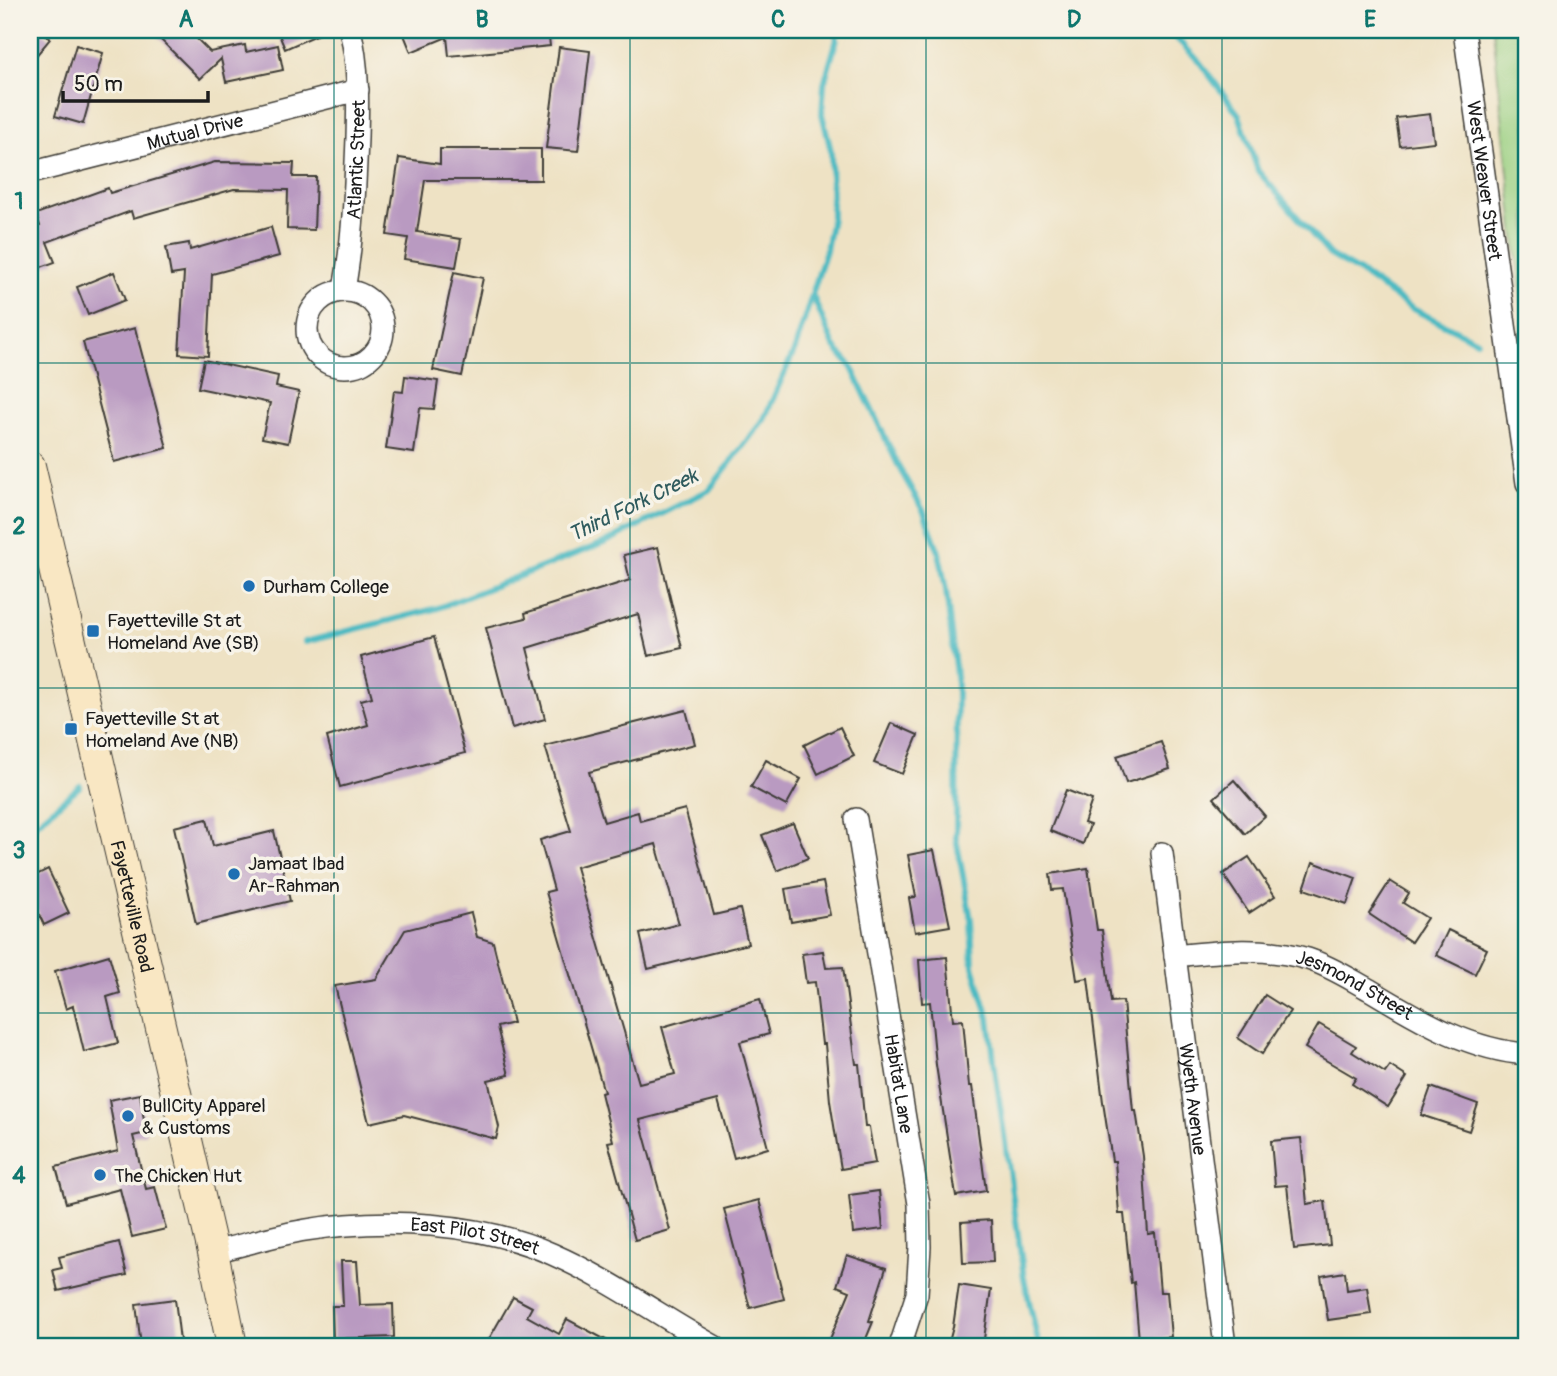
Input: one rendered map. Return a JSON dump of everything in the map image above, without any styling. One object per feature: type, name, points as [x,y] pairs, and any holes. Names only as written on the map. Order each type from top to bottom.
[{"type":"main road","name":"Fayetteville Road","points":[[30,466],[233,1346]]},
{"type":"street","name":"Atlantic Street","points":[[344,290],[351,251],[358,90],[350,30]]},
{"type":"street","name":"West Weaver Street","points":[[1464,30],[1527,483]]},
{"type":"street","name":"Mutual Drive","points":[[30,173],[358,90]]},
{"type":"street","name":"Habitat Lane","points":[[856,819],[919,1204],[917,1294],[900,1346]]},
{"type":"street","name":"Wyeth Avenue","points":[[1161,853],[1225,1346]]},
{"type":"street","name":"Jesmond Street","points":[[1175,956],[1253,950],[1284,953],[1311,960],[1337,971],[1435,1028],[1484,1046],[1527,1054]]},
{"type":"street","name":"East Pilot Street","points":[[213,1252],[307,1230],[369,1224],[447,1227],[500,1236],[551,1254],[596,1276],[714,1346]]},
{"type":"green space","points":[[1493,30],[1527,30],[1527,327],[1524,325]]},
{"type":"building","points":[[30,30],[39,30],[50,39],[30,63]]},
{"type":"building","points":[[151,30],[188,30],[210,52],[245,45],[246,52],[278,45],[283,70],[226,82],[221,59],[200,79]]},
{"type":"building","points":[[277,30],[328,30],[285,49]]},
{"type":"building","points":[[402,30],[548,30],[550,46],[449,56],[447,37],[411,52]]},
{"type":"building","points":[[76,45],[103,53],[83,124],[55,116]]},
{"type":"building","points":[[559,47],[590,51],[578,151],[546,148]]},
{"type":"building","points":[[1430,114],[1434,142],[1400,146],[1396,118]]},
{"type":"building","points":[[440,149],[541,149],[541,180],[425,180],[417,232],[461,239],[456,267],[404,259],[408,238],[387,235],[399,158],[440,164]]},
{"type":"building","points":[[215,162],[294,163],[293,177],[316,177],[314,230],[287,229],[288,190],[234,189],[133,218],[131,211],[47,242],[55,262],[30,271],[30,230],[40,226],[36,214],[108,188],[110,193]]},
{"type":"building","points":[[271,227],[279,256],[212,274],[208,356],[179,354],[184,273],[171,275],[166,247],[189,243],[190,250]]},
{"type":"building","points":[[114,272],[125,300],[88,315],[77,287]]},
{"type":"building","points":[[454,272],[483,278],[462,376],[433,370]]},
{"type":"building","points":[[135,328],[167,448],[114,462],[83,342]]},
{"type":"building","points":[[204,360],[278,376],[276,387],[299,392],[288,443],[262,438],[270,403],[198,388]]},
{"type":"building","points":[[405,376],[438,381],[434,409],[420,408],[414,453],[386,449],[394,391],[403,392]]},
{"type":"building","points":[[658,547],[682,648],[648,656],[638,614],[527,648],[545,719],[512,728],[486,628],[526,618],[525,613],[630,580],[624,555]]},
{"type":"building","points":[[434,637],[465,753],[340,787],[327,737],[368,725],[361,700],[372,697],[361,657]]},
{"type":"building","points":[[686,710],[695,744],[589,772],[604,822],[638,812],[640,821],[685,809],[714,915],[740,909],[748,944],[648,969],[640,934],[679,924],[656,844],[576,867],[639,1083],[675,1074],[662,1027],[760,999],[769,1034],[740,1042],[768,1148],[734,1158],[718,1100],[640,1120],[670,1230],[635,1240],[608,1142],[613,1141],[601,1093],[604,1092],[546,892],[554,890],[540,840],[571,831],[545,746]]},
{"type":"building","points":[[891,723],[918,735],[902,774],[874,763]]},
{"type":"building","points":[[840,727],[854,756],[818,774],[804,745]]},
{"type":"building","points":[[1161,742],[1170,769],[1126,783],[1117,756]]},
{"type":"building","points":[[766,760],[801,779],[786,806],[751,787]]},
{"type":"building","points":[[1234,780],[1265,816],[1245,834],[1214,798]]},
{"type":"building","points":[[1066,790],[1092,800],[1084,823],[1090,825],[1083,844],[1050,831]]},
{"type":"building","name":"Jamaat Ibad Ar-Rahman","points":[[207,819],[213,846],[274,831],[290,901],[196,924],[174,827]]},
{"type":"building","points":[[793,823],[808,858],[777,871],[762,835]]},
{"type":"building","points":[[934,850],[950,926],[915,932],[909,898],[916,897],[908,855]]},
{"type":"building","points":[[1249,857],[1275,896],[1249,913],[1223,874]]},
{"type":"building","points":[[1313,862],[1356,878],[1347,904],[1304,889]]},
{"type":"building","points":[[1088,868],[1097,930],[1102,930],[1111,1002],[1123,1001],[1133,1111],[1136,1111],[1143,1156],[1148,1234],[1155,1233],[1160,1292],[1167,1292],[1171,1337],[1139,1340],[1134,1282],[1131,1283],[1124,1214],[1119,1214],[1115,1161],[1112,1161],[1103,1102],[1088,978],[1077,980],[1063,889],[1052,890],[1050,874]]},
{"type":"building","points":[[48,869],[69,913],[44,925],[30,895],[30,878]]},
{"type":"building","points":[[1390,881],[1409,893],[1403,903],[1427,918],[1411,942],[1369,914]]},
{"type":"building","points":[[823,882],[830,915],[791,922],[785,889]]},
{"type":"building","points":[[471,913],[477,937],[493,942],[513,1023],[497,1027],[509,1075],[488,1080],[499,1127],[496,1139],[404,1115],[369,1123],[335,986],[376,979],[405,930]]},
{"type":"building","points":[[1448,930],[1487,949],[1475,974],[1436,955]]},
{"type":"building","points":[[823,951],[826,968],[843,967],[856,1064],[859,1064],[865,1127],[869,1127],[875,1163],[841,1169],[815,982],[806,983],[802,954]]},
{"type":"building","points":[[109,955],[120,993],[107,997],[118,1043],[84,1052],[73,1006],[66,1009],[55,971]]},
{"type":"building","points":[[947,957],[953,1021],[963,1020],[969,1086],[972,1086],[986,1191],[956,1196],[936,1065],[930,1002],[922,1003],[919,960]]},
{"type":"building","points":[[1265,995],[1290,1011],[1262,1054],[1238,1038]]},
{"type":"building","points":[[1319,1024],[1356,1046],[1352,1052],[1385,1073],[1390,1066],[1407,1077],[1388,1107],[1352,1084],[1356,1078],[1305,1048]]},
{"type":"building","points":[[1431,1087],[1478,1104],[1469,1131],[1421,1115]]},
{"type":"building","points":[[140,1094],[146,1133],[133,1136],[146,1189],[155,1187],[166,1229],[132,1237],[120,1189],[66,1203],[56,1167],[118,1151],[109,1100]]},
{"type":"building","points":[[1301,1138],[1307,1204],[1325,1201],[1330,1245],[1294,1249],[1287,1185],[1275,1186],[1271,1141]]},
{"type":"building","points":[[879,1191],[883,1229],[853,1233],[849,1195]]},
{"type":"building","points":[[759,1200],[784,1299],[750,1308],[724,1209]]},
{"type":"building","points":[[991,1220],[993,1262],[963,1263],[961,1222]]},
{"type":"building","points":[[119,1242],[127,1275],[58,1291],[53,1270],[62,1268],[59,1257]]},
{"type":"building","points":[[847,1255],[886,1268],[869,1321],[873,1322],[863,1346],[827,1346],[850,1291],[837,1286]]},
{"type":"building","points":[[341,1261],[357,1261],[360,1305],[393,1304],[394,1337],[333,1339],[332,1306],[343,1306]]},
{"type":"building","points":[[1345,1272],[1347,1290],[1367,1287],[1371,1314],[1328,1320],[1321,1276]]},
{"type":"building","points":[[959,1285],[991,1290],[983,1346],[948,1346]]},
{"type":"building","points":[[513,1297],[532,1307],[527,1316],[559,1334],[567,1319],[617,1346],[485,1346]]},
{"type":"building","points":[[175,1299],[180,1341],[141,1346],[136,1304]]},
{"type":"waterway","name":"Third Fork Creek","points":[[305,642],[438,608],[604,543],[709,490],[764,419],[795,349],[826,250],[832,218],[831,151],[822,114],[824,84],[837,39],[835,30]]},
{"type":"waterway","points":[[1168,30],[1198,60],[1239,115],[1258,171],[1330,255],[1413,309],[1477,341]]},
{"type":"waterway","points":[[812,294],[834,346],[851,366],[900,469],[924,512],[939,552],[957,684],[956,838],[971,919],[973,966],[989,1018],[1024,1278],[1039,1346]]},
{"type":"waterway","name":"Third Fork Creek","points":[[30,829],[80,786]]},
{"type":"place","name":"Durham College","points":[[249,586]]},
{"type":"place","name":"Fayetteville St at Homeland Ave (SB)","points":[[93,631]]},
{"type":"place","name":"Fayetteville St at Homeland Ave (NB)","points":[[71,729]]},
{"type":"place","name":"Jamaat Ibad Ar-Rahman","points":[[234,874]]},
{"type":"place","name":"BullCity Apparel & Customs","points":[[128,1116]]},
{"type":"place","name":"The Chicken Hut","points":[[100,1175]]}]
